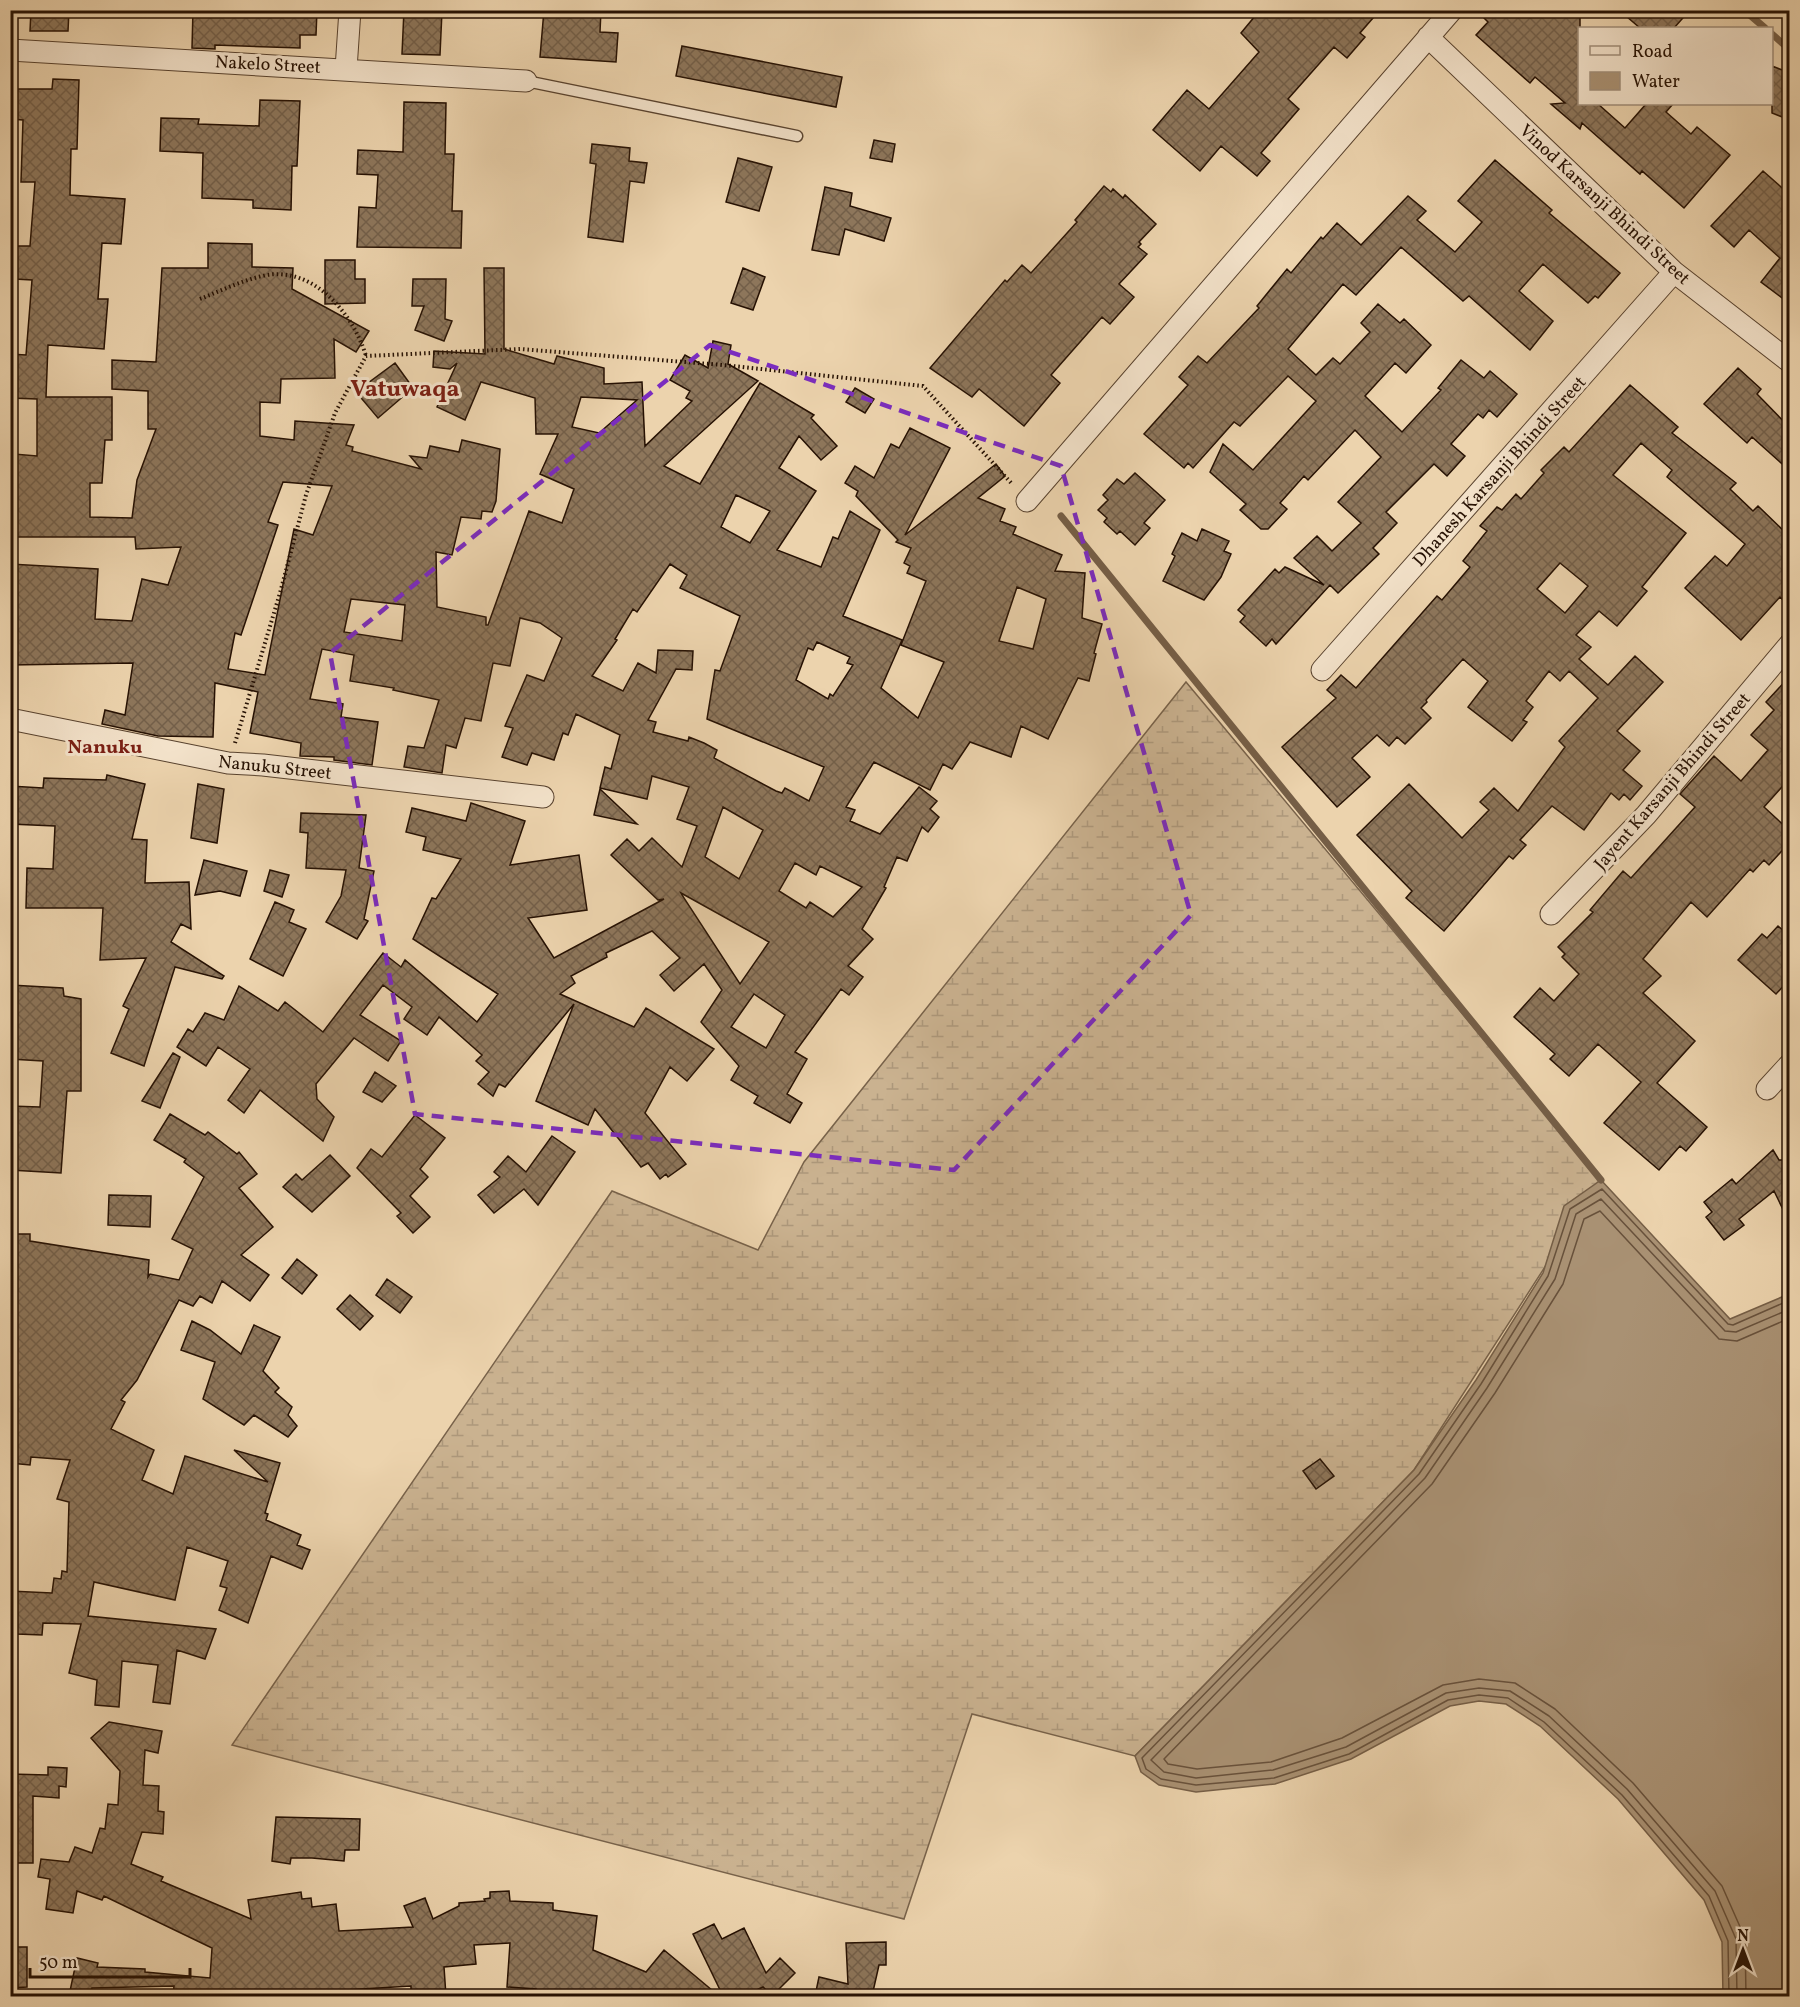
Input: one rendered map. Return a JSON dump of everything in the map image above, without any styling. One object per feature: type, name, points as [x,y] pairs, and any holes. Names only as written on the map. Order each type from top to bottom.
[{"type":"street","points":[[346,69],[350,10]]},
{"type":"street","points":[[1027,501],[1452,10]]},
{"type":"street","name":"Vinod Karsanji Bhindi Street","points":[[1428,37],[1674,272],[1790,362]]},
{"type":"street","name":"Nakelo Street","points":[[10,50],[526,81]]},
{"type":"street","name":"Dhanesh Karsanji Bhindi Street","points":[[1322,670],[1674,272]]},
{"type":"street","name":"Jayent Karsanji Bhindi Street","points":[[1551,914],[1646,815],[1790,644]]},
{"type":"street","name":"Nanuku Street","points":[[10,720],[228,763],[543,797]]},
{"type":"street","points":[[1767,1089],[1790,1064]]},
{"type":"lane","points":[[526,81],[797,136]]},
{"type":"path","points":[[200,299],[263,275],[293,275],[329,294],[358,332],[366,356],[335,413],[306,495],[280,593],[228,763]]},
{"type":"path","points":[[366,356],[520,348],[723,364],[923,386],[1027,501]]},
{"type":"highlighted area","points":[[710,345],[1061,466],[1191,915],[954,1170],[415,1114],[330,653]]},
{"type":"green space","points":[[1186,682],[1601,1180],[1414,1470],[1135,1756],[972,1714],[904,1919],[232,1745],[612,1191],[758,1250],[804,1162]]},
{"type":"water","points":[[1601,1180],[1730,1319],[1789,1294],[1789,1996],[1723,1996],[1722,1942],[1704,1900],[1618,1799],[1540,1726],[1506,1704],[1479,1701],[1450,1706],[1351,1759],[1275,1784],[1196,1792],[1159,1785],[1141,1772],[1135,1756],[1414,1470],[1476,1380],[1543,1273],[1564,1206]]},
{"type":"building","points":[[31,10],[69,10],[68,31],[30,31]]},
{"type":"building","points":[[193,10],[317,10],[316,35],[300,35],[300,48],[215,45],[215,49],[192,48]]},
{"type":"building","points":[[404,10],[442,11],[440,55],[402,54]]},
{"type":"building","points":[[544,10],[601,10],[600,32],[618,33],[616,62],[540,57]]},
{"type":"building","points":[[1260,10],[1365,10],[1373,18],[1360,33],[1365,37],[1347,58],[1334,47],[1288,99],[1299,109],[1261,153],[1270,161],[1257,176],[1221,146],[1200,171],[1153,130],[1187,90],[1209,109],[1259,52],[1241,33]]},
{"type":"building","points":[[1476,10],[1580,10],[1578,105],[1599,105],[1625,128],[1645,105],[1672,105],[1666,112],[1691,134],[1697,127],[1730,155],[1684,208],[1642,171],[1640,174],[1582,123],[1580,129],[1551,104],[1565,103],[1535,77],[1530,83],[1476,35],[1488,22]]},
{"type":"building","points":[[1619,10],[1690,10],[1675,27],[1639,27]]},
{"type":"building","points":[[682,46],[842,77],[836,107],[676,76]]},
{"type":"building","points":[[1773,66],[1790,73],[1790,120],[1772,113]]},
{"type":"building","points":[[53,79],[79,80],[77,149],[71,149],[70,195],[125,199],[121,244],[102,243],[98,299],[108,299],[104,349],[48,345],[46,397],[112,397],[112,440],[105,440],[102,483],[90,483],[90,517],[132,518],[137,480],[156,429],[148,429],[148,391],[112,389],[112,360],[156,362],[162,268],[208,268],[208,243],[252,244],[252,267],[293,268],[292,289],[369,331],[356,352],[334,339],[335,378],[281,379],[280,403],[260,402],[260,436],[294,440],[295,421],[354,425],[346,445],[353,447],[352,451],[421,469],[410,456],[427,458],[430,446],[459,452],[462,440],[500,449],[496,501],[492,512],[482,511],[481,519],[461,517],[452,555],[436,552],[437,607],[486,617],[486,625],[488,625],[529,511],[562,523],[574,489],[540,474],[558,434],[536,434],[535,398],[481,382],[465,420],[437,407],[457,363],[450,369],[433,367],[434,351],[485,354],[484,268],[504,268],[504,349],[554,364],[557,356],[604,368],[604,384],[642,382],[645,446],[692,401],[686,398],[690,391],[670,380],[685,355],[708,368],[713,341],[731,345],[728,364],[758,381],[664,466],[700,484],[760,383],[814,415],[811,418],[837,446],[821,460],[799,436],[779,468],[816,491],[777,550],[821,567],[833,537],[838,539],[850,511],[880,530],[843,616],[902,640],[881,688],[918,718],[944,662],[901,645],[926,581],[907,573],[910,566],[904,563],[911,548],[896,542],[898,540],[856,496],[858,491],[845,483],[855,466],[874,478],[891,444],[899,448],[910,428],[950,448],[905,535],[996,464],[1005,476],[978,498],[1005,509],[1000,521],[1016,527],[1013,534],[1062,555],[1055,571],[1085,573],[1082,618],[1102,624],[1094,653],[1096,654],[1089,681],[1078,678],[1048,739],[1021,726],[1011,757],[970,742],[952,769],[943,764],[930,790],[874,762],[846,807],[855,810],[850,821],[880,834],[919,787],[937,801],[930,809],[939,817],[928,832],[922,827],[907,861],[897,857],[884,887],[886,888],[862,929],[873,939],[848,966],[863,977],[849,995],[841,989],[795,1052],[807,1059],[787,1094],[802,1103],[790,1123],[754,1103],[758,1096],[731,1080],[739,1066],[701,1022],[722,990],[704,964],[674,991],[660,975],[680,958],[652,931],[606,953],[607,957],[571,976],[575,983],[560,994],[634,1027],[646,1008],[714,1049],[687,1081],[670,1067],[645,1113],[686,1164],[668,1177],[666,1174],[660,1179],[648,1163],[641,1167],[595,1109],[588,1125],[536,1101],[574,1004],[505,1087],[499,1084],[493,1096],[478,1084],[489,1072],[476,1061],[482,1055],[439,1017],[427,1035],[404,1019],[412,1007],[383,985],[360,1015],[401,1041],[388,1061],[354,1038],[316,1084],[317,1099],[334,1117],[323,1141],[260,1090],[244,1113],[228,1100],[250,1069],[218,1047],[206,1066],[177,1047],[188,1029],[193,1032],[205,1013],[224,1020],[239,986],[278,1011],[285,1002],[323,1032],[383,953],[401,967],[405,960],[477,1022],[498,994],[413,939],[432,898],[436,899],[461,859],[423,850],[426,837],[406,832],[412,808],[466,821],[471,803],[525,821],[510,865],[579,855],[587,910],[528,918],[554,958],[664,899],[658,900],[611,855],[627,839],[639,851],[652,838],[682,867],[697,826],[677,819],[689,787],[652,776],[647,799],[600,788],[605,767],[611,769],[620,735],[576,714],[568,735],[563,733],[554,760],[532,753],[527,765],[502,757],[513,728],[505,726],[527,675],[544,681],[562,638],[540,623],[520,618],[510,666],[493,663],[481,721],[465,718],[456,748],[446,745],[442,773],[404,767],[408,746],[424,748],[439,700],[393,690],[394,688],[350,681],[354,655],[322,649],[310,699],[343,704],[341,717],[378,722],[372,765],[334,760],[334,757],[300,756],[301,743],[250,733],[258,692],[215,683],[213,737],[158,736],[102,724],[105,710],[125,715],[133,663],[10,665],[10,564],[98,569],[95,619],[132,621],[142,579],[168,585],[181,547],[136,549],[135,537],[10,537],[14,454],[37,456],[37,399],[10,398],[10,354],[26,355],[32,280],[15,279],[17,246],[30,246],[35,182],[21,182],[23,120],[10,119],[10,89],[52,89]],"holes":[[[581,397],[637,400],[599,433],[572,427]],[[283,482],[332,486],[313,535],[294,529],[265,675],[228,669],[235,633],[241,635],[278,525],[268,522]],[[736,495],[770,511],[750,543],[721,527]],[[670,564],[687,575],[680,588],[740,616],[720,671],[715,670],[707,719],[824,767],[809,801],[785,788],[782,793],[776,791],[714,758],[717,750],[704,743],[689,737],[688,741],[653,732],[656,722],[648,720],[676,669],[692,670],[693,651],[658,650],[656,673],[638,663],[623,691],[592,676],[617,640],[615,639],[633,609],[637,612]],[[1017,587],[1046,599],[1033,649],[999,641]],[[351,599],[405,605],[402,641],[344,632]],[[817,642],[850,657],[847,663],[853,665],[833,696],[830,694],[828,699],[796,680],[808,648],[813,650]],[[723,807],[763,830],[739,879],[705,857]],[[795,863],[816,875],[820,866],[862,887],[833,917],[810,902],[806,908],[779,891]],[[681,893],[769,942],[740,984],[682,895]],[[754,994],[785,1015],[766,1048],[731,1027]]]},
{"type":"building","points":[[260,100],[300,101],[297,166],[292,166],[291,210],[253,208],[253,200],[202,198],[203,153],[160,151],[161,118],[199,119],[198,124],[259,126]]},
{"type":"building","points":[[404,102],[446,103],[445,154],[454,154],[452,211],[462,211],[461,248],[357,247],[359,207],[376,208],[378,175],[357,174],[358,150],[403,152]]},
{"type":"building","points":[[874,140],[895,144],[892,162],[870,158]]},
{"type":"building","points":[[592,144],[630,148],[629,161],[647,163],[644,183],[630,181],[623,242],[588,237],[596,164],[590,163]]},
{"type":"building","points":[[738,158],[772,167],[759,211],[726,202]]},
{"type":"building","points":[[1495,160],[1552,210],[1549,213],[1620,273],[1598,298],[1595,296],[1588,303],[1543,264],[1519,291],[1553,321],[1530,350],[1469,296],[1463,301],[1401,247],[1356,295],[1343,284],[1288,349],[1316,375],[1333,358],[1340,364],[1370,332],[1361,323],[1378,304],[1400,323],[1404,319],[1431,345],[1406,373],[1395,363],[1365,396],[1402,432],[1441,390],[1438,388],[1461,360],[1484,378],[1490,371],[1517,394],[1497,417],[1489,410],[1483,418],[1478,414],[1451,444],[1465,456],[1447,476],[1434,464],[1386,512],[1397,523],[1373,548],[1379,554],[1338,593],[1330,585],[1276,644],[1272,639],[1266,646],[1240,622],[1245,616],[1238,610],[1275,569],[1279,573],[1285,567],[1324,585],[1294,558],[1317,536],[1332,551],[1361,523],[1338,502],[1381,457],[1355,430],[1308,480],[1304,476],[1280,503],[1287,509],[1268,529],[1261,529],[1240,510],[1246,504],[1210,472],[1223,444],[1253,470],[1316,401],[1288,376],[1240,426],[1234,422],[1193,468],[1188,463],[1184,468],[1144,434],[1188,385],[1179,377],[1198,356],[1207,363],[1259,308],[1257,306],[1287,269],[1291,273],[1321,237],[1323,239],[1337,223],[1361,245],[1408,196],[1426,211],[1417,220],[1455,252],[1482,222],[1458,201]]},
{"type":"building","points":[[1763,171],[1790,195],[1790,304],[1761,282],[1780,258],[1749,230],[1734,247],[1711,226]]},
{"type":"building","points":[[1104,186],[1111,192],[1113,189],[1123,198],[1125,195],[1156,224],[1139,242],[1141,244],[1138,247],[1147,254],[1119,284],[1134,297],[1110,324],[1102,317],[1051,375],[1060,383],[1024,426],[979,389],[972,397],[930,368],[1005,280],[1007,282],[1022,265],[1031,273],[1077,222],[1075,220]]},
{"type":"building","points":[[825,187],[852,193],[850,206],[891,218],[884,241],[845,229],[839,255],[812,250]]},
{"type":"building","points":[[325,260],[355,260],[355,279],[365,279],[365,303],[325,304]]},
{"type":"building","points":[[743,268],[765,277],[753,310],[731,303]]},
{"type":"building","points":[[413,279],[446,279],[445,319],[452,321],[444,341],[415,330],[424,306],[412,306]]},
{"type":"building","points":[[395,363],[413,388],[378,418],[356,392]]},
{"type":"building","points":[[1738,368],[1761,389],[1757,394],[1790,428],[1790,471],[1752,437],[1747,443],[1704,404]]},
{"type":"building","points":[[1630,385],[1678,427],[1672,433],[1736,483],[1730,489],[1753,511],[1758,506],[1790,537],[1790,607],[1780,597],[1741,640],[1685,588],[1715,556],[1727,566],[1745,544],[1667,477],[1672,470],[1641,443],[1613,475],[1686,533],[1642,587],[1647,591],[1617,626],[1599,611],[1576,635],[1591,647],[1579,659],[1608,685],[1635,656],[1663,682],[1617,731],[1640,751],[1623,770],[1642,786],[1630,800],[1624,794],[1619,800],[1611,793],[1584,830],[1552,806],[1520,840],[1526,845],[1513,859],[1509,856],[1444,931],[1406,898],[1412,891],[1357,835],[1409,784],[1462,838],[1489,810],[1480,802],[1494,788],[1518,811],[1565,747],[1559,741],[1598,698],[1569,671],[1560,681],[1549,671],[1526,701],[1533,707],[1523,720],[1527,722],[1512,741],[1468,707],[1488,681],[1463,659],[1426,700],[1427,702],[1421,708],[1431,718],[1405,744],[1397,737],[1389,746],[1377,735],[1352,758],[1370,777],[1337,807],[1282,747],[1336,698],[1327,690],[1341,675],[1356,688],[1437,596],[1442,600],[1470,567],[1463,561],[1487,531],[1480,526],[1497,507],[1502,510],[1516,494],[1521,499],[1544,473],[1541,470],[1564,447],[1569,452]],"holes":[[[1560,563],[1588,586],[1565,613],[1537,589]]]},
{"type":"building","points":[[855,388],[874,399],[865,413],[846,402]]},
{"type":"building","points":[[1135,473],[1165,500],[1144,523],[1150,528],[1135,545],[1120,531],[1117,534],[1104,522],[1107,518],[1098,510],[1108,500],[1103,495],[1117,479],[1124,484]]},
{"type":"building","points":[[1202,529],[1229,541],[1224,551],[1231,554],[1221,577],[1204,600],[1163,581],[1175,556],[1172,554],[1182,533],[1197,541]]},
{"type":"building","points":[[1790,676],[1790,778],[1764,807],[1790,831],[1790,842],[1769,865],[1764,860],[1753,872],[1750,869],[1707,917],[1691,902],[1643,959],[1661,976],[1643,993],[1695,1041],[1657,1083],[1707,1127],[1686,1151],[1680,1146],[1659,1170],[1604,1123],[1641,1082],[1598,1044],[1569,1076],[1550,1059],[1555,1054],[1514,1017],[1540,988],[1554,1001],[1579,974],[1562,957],[1565,954],[1558,947],[1593,912],[1590,910],[1623,871],[1631,878],[1695,807],[1680,794],[1714,756],[1741,781],[1768,750],[1751,735],[1774,710],[1766,702]]},
{"type":"building","points":[[107,775],[145,784],[132,839],[147,840],[145,883],[189,882],[191,929],[181,924],[171,942],[224,976],[222,979],[175,967],[144,1066],[111,1053],[129,1009],[123,1006],[146,958],[100,960],[103,908],[26,908],[27,868],[53,869],[55,826],[10,824],[10,786],[43,788],[44,778],[106,780]]},
{"type":"building","points":[[198,784],[224,789],[217,843],[191,838]]},
{"type":"building","points":[[600,789],[637,824],[594,815]]},
{"type":"building","points":[[301,813],[366,815],[359,868],[374,871],[364,919],[368,921],[357,939],[326,922],[341,896],[346,870],[306,868],[308,833],[300,832]]},
{"type":"building","points":[[204,860],[247,871],[240,896],[220,891],[195,895]]},
{"type":"building","points":[[270,870],[289,875],[282,897],[264,891]]},
{"type":"building","points":[[275,902],[294,910],[289,922],[306,929],[283,976],[250,959]]},
{"type":"building","points":[[1778,926],[1790,936],[1790,979],[1776,994],[1738,960],[1762,934],[1767,938]]},
{"type":"building","points":[[10,985],[63,988],[64,996],[81,999],[81,1091],[67,1091],[61,1173],[10,1170],[10,1106],[40,1107],[43,1061],[10,1059]]},
{"type":"building","points":[[173,1053],[180,1057],[160,1108],[142,1101]]},
{"type":"building","points":[[375,1072],[396,1086],[382,1102],[363,1092]]},
{"type":"building","points":[[170,1114],[205,1135],[208,1132],[237,1154],[239,1152],[257,1174],[239,1188],[273,1227],[241,1255],[269,1275],[250,1301],[222,1281],[212,1303],[200,1296],[193,1306],[179,1300],[137,1380],[121,1400],[125,1402],[111,1429],[154,1450],[142,1480],[173,1494],[185,1456],[268,1482],[234,1450],[280,1463],[265,1513],[268,1514],[266,1520],[301,1535],[297,1545],[310,1550],[302,1569],[271,1556],[248,1623],[219,1610],[227,1588],[220,1586],[228,1561],[187,1547],[175,1600],[94,1582],[88,1616],[216,1629],[205,1659],[177,1650],[170,1704],[153,1702],[158,1665],[122,1661],[119,1707],[95,1705],[97,1680],[69,1673],[81,1624],[43,1623],[42,1635],[17,1634],[17,1619],[10,1619],[10,1591],[52,1593],[54,1578],[61,1579],[62,1571],[67,1572],[69,1502],[57,1499],[70,1460],[31,1457],[30,1465],[10,1463],[15,1402],[10,1402],[10,1234],[30,1234],[30,1241],[149,1260],[148,1277],[150,1274],[179,1280],[193,1249],[172,1239],[204,1177],[184,1162],[186,1159],[154,1140]]},
{"type":"building","points":[[415,1115],[445,1138],[420,1169],[428,1177],[410,1196],[430,1217],[413,1233],[397,1216],[401,1213],[357,1168],[371,1149],[382,1157]]},
{"type":"building","points":[[552,1136],[575,1152],[538,1205],[524,1189],[494,1213],[478,1195],[500,1177],[494,1172],[508,1156],[526,1172]]},
{"type":"building","points":[[1773,1150],[1779,1160],[1790,1160],[1790,1224],[1774,1191],[1739,1219],[1744,1225],[1724,1240],[1706,1217],[1712,1212],[1704,1202],[1732,1179],[1736,1184]]},
{"type":"building","points":[[330,1155],[350,1176],[312,1212],[283,1187],[296,1174],[302,1180]]},
{"type":"building","points":[[109,1195],[151,1196],[150,1227],[108,1225]]},
{"type":"building","points":[[297,1259],[317,1275],[302,1294],[282,1278]]},
{"type":"building","points":[[387,1279],[412,1297],[400,1313],[376,1295]]},
{"type":"building","points":[[350,1295],[373,1316],[360,1330],[337,1309]]},
{"type":"building","points":[[192,1321],[210,1330],[241,1354],[254,1325],[280,1337],[263,1371],[279,1388],[275,1392],[292,1407],[288,1415],[297,1426],[288,1437],[254,1415],[244,1425],[203,1399],[215,1362],[181,1350]]},
{"type":"building","points":[[1320,1459],[1334,1476],[1316,1489],[1303,1471]]},
{"type":"building","points":[[109,1722],[162,1731],[158,1753],[145,1750],[143,1785],[159,1786],[158,1811],[164,1812],[163,1834],[142,1832],[131,1864],[163,1877],[161,1881],[251,1919],[248,1900],[301,1892],[302,1899],[311,1898],[312,1907],[336,1904],[339,1931],[413,1927],[404,1906],[425,1898],[433,1919],[459,1906],[459,1903],[485,1901],[484,1899],[490,1898],[490,1892],[509,1891],[510,1901],[553,1903],[553,1910],[597,1916],[593,1950],[646,1972],[664,1950],[719,1996],[536,1996],[536,1989],[507,1987],[510,1943],[474,1945],[476,1964],[444,1967],[446,1996],[411,1996],[411,1986],[312,1992],[311,1996],[173,1996],[174,1986],[92,1988],[90,1996],[70,1991],[77,1958],[98,1963],[97,1967],[145,1969],[145,1972],[210,1978],[212,1948],[104,1896],[102,1900],[77,1891],[73,1913],[46,1909],[50,1879],[38,1877],[41,1859],[69,1862],[75,1847],[92,1853],[100,1828],[105,1829],[108,1804],[118,1805],[120,1771],[91,1738]]},
{"type":"building","points":[[48,1767],[67,1768],[66,1787],[59,1786],[59,1798],[33,1796],[33,1863],[10,1863],[10,1774],[48,1775]]},
{"type":"building","points":[[276,1817],[360,1819],[359,1850],[345,1850],[344,1861],[291,1858],[290,1864],[272,1861]]},
{"type":"building","points":[[714,1924],[722,1939],[744,1928],[766,1973],[780,1958],[795,1973],[772,1996],[763,1987],[744,1996],[723,1996],[693,1934]]},
{"type":"building","points":[[886,1942],[886,1965],[879,1965],[872,1996],[815,1996],[819,1977],[848,1984],[846,1943]]},
{"type":"building","points":[[10,1947],[27,1947],[27,1987],[10,1988]]},
{"type":"waterway","points":[[1744,10],[1764,27]]},
{"type":"waterway","points":[[1773,35],[1790,50]]},
{"type":"waterway","points":[[1061,516],[1601,1180]]},
{"type":"district","name":"Vatuwaqa","points":[[405,388]]},
{"type":"district","name":"Nanuku","points":[[105,746]]}]
